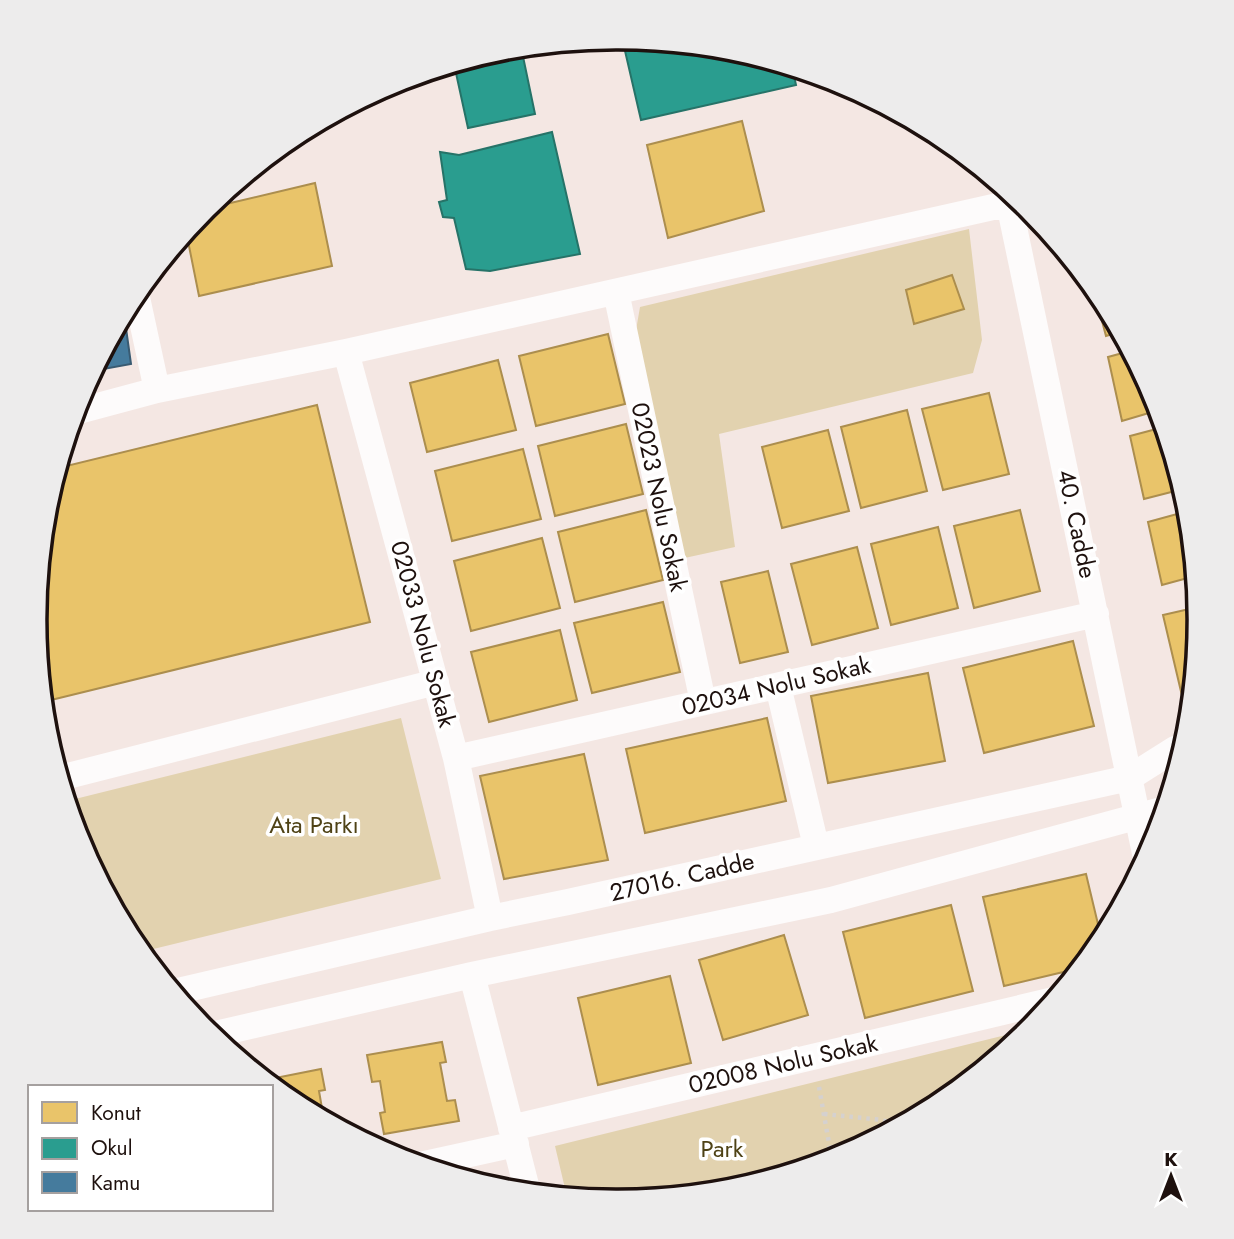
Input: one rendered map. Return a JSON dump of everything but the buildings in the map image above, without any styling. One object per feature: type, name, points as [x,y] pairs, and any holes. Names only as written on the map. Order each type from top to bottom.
[{"type":"street","points":[[88,409],[157,390],[346,352],[615,292],[1003,200]]},
{"type":"street","name":"40. Cadde","points":[[1015,212],[1142,840]]},
{"type":"street","name":"02023 Nolu Sokak","points":[[615,292],[703,702]]},
{"type":"street","points":[[139,309],[157,390]]},
{"type":"street","name":"02033 Nolu Sokak","points":[[346,352],[456,758],[490,918]]},
{"type":"street","name":"02034 Nolu Sokak","points":[[456,758],[1096,614]]},
{"type":"street","points":[[69,776],[436,681]]},
{"type":"street","points":[[778,686],[816,846]]},
{"type":"street","name":"27016. Cadde","points":[[184,990],[490,918],[1129,778],[1171,752]]},
{"type":"street","points":[[224,1032],[472,975],[831,900],[1153,813]]},
{"type":"street","points":[[472,975],[525,1181]]},
{"type":"street","name":"02008 Nolu Sokak","points":[[437,1160],[514,1136],[1036,1004]]},
{"type":"path","points":[[819,1087],[830,1148]]},
{"type":"path","points":[[824,1114],[886,1121]]},
{"type":"green space","points":[[969,229],[982,340],[973,373],[719,434],[735,547],[680,559],[635,336],[640,307]]},
{"type":"green space","name":"Ata Parkı","points":[[401,718],[441,879],[153,949],[106,871],[76,799]]},
{"type":"green space","name":"Park","points":[[1007,1035],[964,1072],[902,1113],[835,1146],[764,1170],[654,1188],[564,1186],[555,1146]]}]
